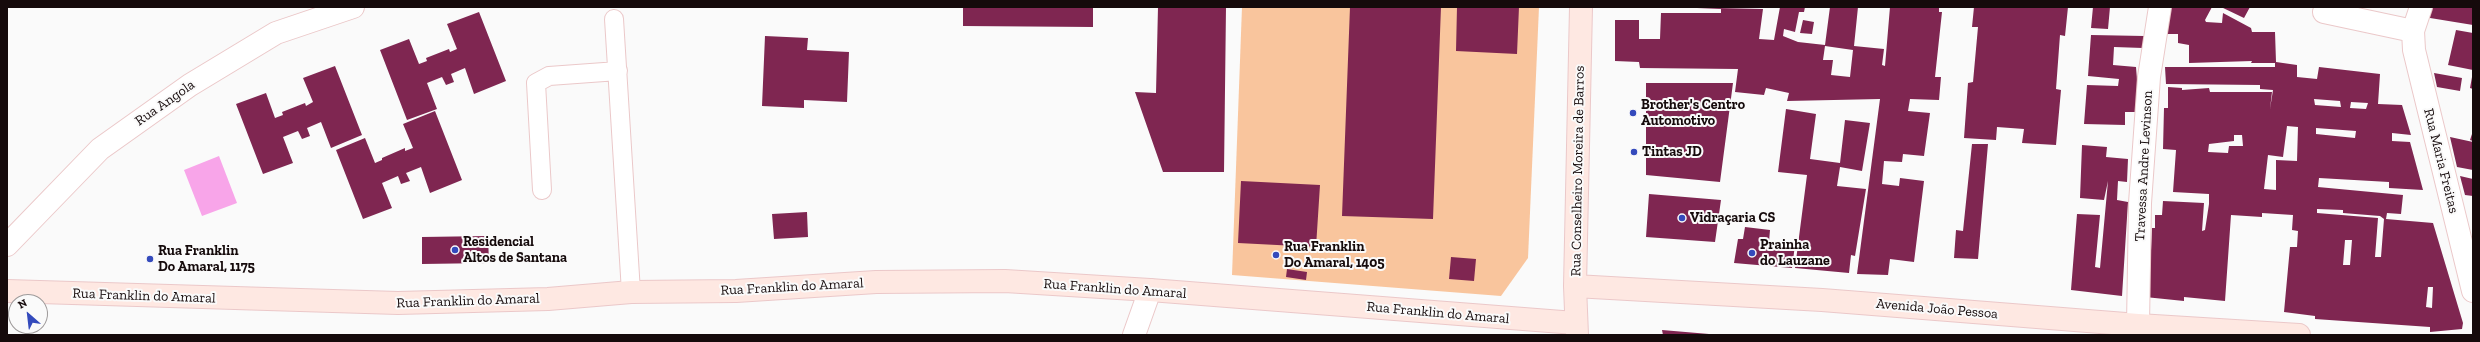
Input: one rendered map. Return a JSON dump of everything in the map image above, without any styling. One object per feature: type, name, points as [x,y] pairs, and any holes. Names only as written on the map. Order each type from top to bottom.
[{"type":"street","name":"Rua Angola","points":[[7,245],[100,149],[190,84],[276,33],[353,7]]},
{"type":"street","name":"Rua Conselheiro Moreira de Barros","points":[[1576,329],[1575,286],[1581,7]]},
{"type":"street","name":"Travessa Andre Levinson","points":[[2138,325],[2141,195],[2149,77],[2160,7]]},
{"type":"street","name":"Rua Maria Freitas","points":[[2421,7],[2413,31],[2414,50],[2473,291]]},
{"type":"street","points":[[2324,12],[2413,31]]},
{"type":"street","name":"Rua Franklin do Amaral","points":[[7,291],[398,303],[548,299],[631,292],[736,291],[876,282],[1005,281],[1150,290],[1576,329]]},
{"type":"street","name":"Avenida João Pessoa","points":[[1575,286],[1822,300],[2138,325],[2299,335]]},
{"type":"street","points":[[1134,335],[1150,290]]},
{"type":"lane","points":[[614,19],[631,292]]},
{"type":"lane","points":[[542,190],[536,83],[549,76],[618,71]]},
{"type":"shaded area","points":[[1242,7],[1539,7],[1528,258],[1501,296],[1232,275]]},
{"type":"shaded area","points":[[219,156],[237,203],[202,216],[184,170]]},
{"type":"building","points":[[963,7],[1093,7],[1093,27],[963,26]]},
{"type":"building","points":[[1158,7],[1226,7],[1224,172],[1163,172],[1135,92],[1156,93]]},
{"type":"building","points":[[1350,7],[1441,7],[1433,219],[1342,216]]},
{"type":"building","points":[[1457,7],[1519,7],[1517,54],[1456,51]]},
{"type":"building","points":[[1673,7],[1763,9],[1759,39],[1774,40],[1780,7],[1805,7],[1804,12],[1799,12],[1795,32],[1784,29],[1783,36],[1798,42],[1825,45],[1830,7],[1858,7],[1854,46],[1884,49],[1882,65],[1885,66],[1890,7],[1939,7],[1939,12],[1942,12],[1935,77],[1941,77],[1939,100],[1910,99],[1908,111],[1930,113],[1924,156],[1903,154],[1902,162],[1884,161],[1882,184],[1899,186],[1900,178],[1924,181],[1914,262],[1890,259],[1888,275],[1857,274],[1880,99],[1787,101],[1789,93],[1766,88],[1764,95],[1735,92],[1738,69],[1640,68],[1639,62],[1615,61],[1615,20],[1639,20],[1639,39],[1660,39],[1661,13],[1721,13],[1721,9]],"holes":[[[1825,46],[1853,50],[1850,77],[1831,75],[1833,60],[1823,60]]]},
{"type":"building","points":[[1974,7],[2068,7],[2065,36],[2060,35],[2056,89],[2061,90],[2056,145],[2022,143],[2024,129],[1997,127],[1996,140],[1964,138],[1968,83],[1973,82],[1978,27],[1972,27]]},
{"type":"building","points":[[2093,7],[2110,7],[2108,29],[2091,28]]},
{"type":"building","points":[[2170,7],[2212,7],[2205,20],[2206,22],[2222,23],[2223,13],[2251,28],[2252,32],[2275,32],[2276,62],[2297,65],[2297,77],[2317,79],[2319,67],[2380,74],[2378,104],[2402,105],[2411,135],[2392,133],[2392,141],[2410,142],[2423,190],[2389,188],[2389,182],[2319,178],[2318,187],[2403,195],[2401,214],[2387,213],[2386,219],[2433,223],[2463,323],[2462,329],[2430,332],[2430,327],[2315,319],[2315,316],[2284,312],[2290,247],[2297,247],[2298,231],[2292,230],[2293,215],[2262,213],[2262,217],[2231,215],[2225,301],[2184,297],[2184,301],[2145,297],[2150,273],[2152,228],[2155,228],[2155,215],[2162,215],[2163,201],[2204,203],[2202,231],[2205,230],[2209,204],[2209,194],[2173,192],[2176,150],[2163,149],[2164,108],[2168,108],[2168,87],[2182,88],[2182,90],[2209,88],[2210,92],[2272,92],[2270,109],[2273,90],[2260,89],[2260,85],[2166,84],[2165,67],[2275,67],[2275,63],[2251,63],[2252,61],[2189,63],[2189,45],[2178,43],[2178,34],[2165,34]],"holes":[[[2314,99],[2340,101],[2341,107],[2315,105]],[[2351,102],[2368,103],[2366,109],[2350,108]],[[2287,126],[2298,127],[2297,161],[2276,160],[2276,190],[2264,189],[2268,155],[2283,157]],[[2316,128],[2356,131],[2355,138],[2316,134]],[[2234,135],[2242,135],[2243,146],[2229,146],[2228,153],[2208,152],[2209,144],[2234,141]],[[2317,209],[2343,210],[2343,213],[2380,216],[2384,219],[2381,257],[2375,257],[2378,218],[2317,213]],[[2345,240],[2352,240],[2350,265],[2343,265]],[[2428,287],[2433,287],[2432,308],[2426,307]]]},
{"type":"building","points":[[2221,7],[2250,7],[2244,18]]},
{"type":"building","points":[[2427,7],[2473,7],[2473,25],[2424,17]]},
{"type":"building","points":[[479,12],[506,81],[474,94],[465,68],[451,74],[454,82],[446,85],[442,77],[427,83],[437,109],[407,120],[380,50],[409,39],[419,64],[427,61],[426,58],[449,49],[450,52],[457,49],[447,24]]},
{"type":"building","points":[[1803,20],[1814,22],[1812,34],[1800,33]]},
{"type":"building","points":[[2456,30],[2473,33],[2473,70],[2448,65]]},
{"type":"building","points":[[2091,35],[2144,36],[2143,48],[2114,47],[2113,65],[2136,67],[2137,80],[2140,80],[2136,112],[2125,112],[2125,125],[2084,124],[2087,85],[2118,86],[2119,79],[2088,76]]},
{"type":"building","points":[[765,36],[808,38],[807,50],[849,52],[847,102],[804,100],[804,108],[762,106]]},
{"type":"building","points":[[335,66],[362,135],[331,148],[321,122],[307,128],[310,136],[302,139],[298,131],[283,137],[293,163],[263,174],[236,104],[266,93],[275,118],[283,115],[282,112],[305,103],[306,106],[313,102],[303,78]]},
{"type":"building","points":[[2434,73],[2462,78],[2460,91],[2437,87]]},
{"type":"building","points":[[2473,77],[2473,89],[2470,88]]},
{"type":"building","points":[[1646,83],[1733,83],[1720,182],[1646,175]]},
{"type":"building","points":[[1786,109],[1816,114],[1810,159],[1840,163],[1845,120],[1870,123],[1862,171],[1840,167],[1837,186],[1866,189],[1855,256],[1851,255],[1849,273],[1795,268],[1807,175],[1778,172]]},
{"type":"building","points":[[435,111],[462,180],[430,193],[421,167],[406,173],[410,181],[401,184],[398,176],[382,183],[392,208],[363,219],[336,150],[365,138],[375,163],[382,160],[382,158],[405,148],[405,151],[413,148],[403,124]]},
{"type":"building","points":[[2473,131],[2473,141],[2470,140]]},
{"type":"building","points":[[2450,137],[2473,142],[2473,170],[2457,167]]},
{"type":"building","points":[[1972,144],[1988,144],[1978,259],[1954,258],[1956,230],[1963,231]]},
{"type":"building","points":[[2082,145],[2107,147],[2106,157],[2128,159],[2127,182],[2118,181],[2117,200],[2128,202],[2122,296],[2071,290],[2077,214],[2100,215],[2095,267],[2100,268],[2108,181],[2104,200],[2080,198]]},
{"type":"building","points":[[2460,176],[2473,179],[2473,196],[2465,195]]},
{"type":"building","points":[[1241,181],[1320,185],[1316,247],[1238,243]]},
{"type":"building","name":"Vidraçaria CS","points":[[1649,194],[1721,200],[1715,242],[1646,237]]},
{"type":"building","points":[[807,212],[808,237],[774,239],[772,214]]},
{"type":"building","name":"Prainha do Lauzane","points":[[1745,227],[1770,230],[1769,242],[1795,245],[1792,268],[1734,263],[1738,239],[1743,239]]},
{"type":"building","name":"Residencial Altos de Santana","points":[[488,236],[489,263],[422,264],[422,237]]},
{"type":"building","points":[[1451,257],[1476,259],[1474,281],[1449,279]]},
{"type":"building","points":[[1287,269],[1307,272],[1306,280],[1286,277]]},
{"type":"building","points":[[1662,330],[1709,334],[1709,335],[1663,335]]},
{"type":"place","name":"Brother's Centro Automotivo","points":[[1633,113]]},
{"type":"place","name":"Tintas JD","points":[[1634,152]]},
{"type":"place","name":"Vidraçaria CS","points":[[1682,218]]},
{"type":"place","name":"Residencial Altos de Santana","points":[[455,250]]},
{"type":"place","name":"Prainha do Lauzane","points":[[1752,253]]},
{"type":"place","name":"Rua Franklin Do Amaral, 1405","points":[[1276,255]]},
{"type":"place","name":"Rua Franklin Do Amaral, 1175","points":[[150,259]]}]
